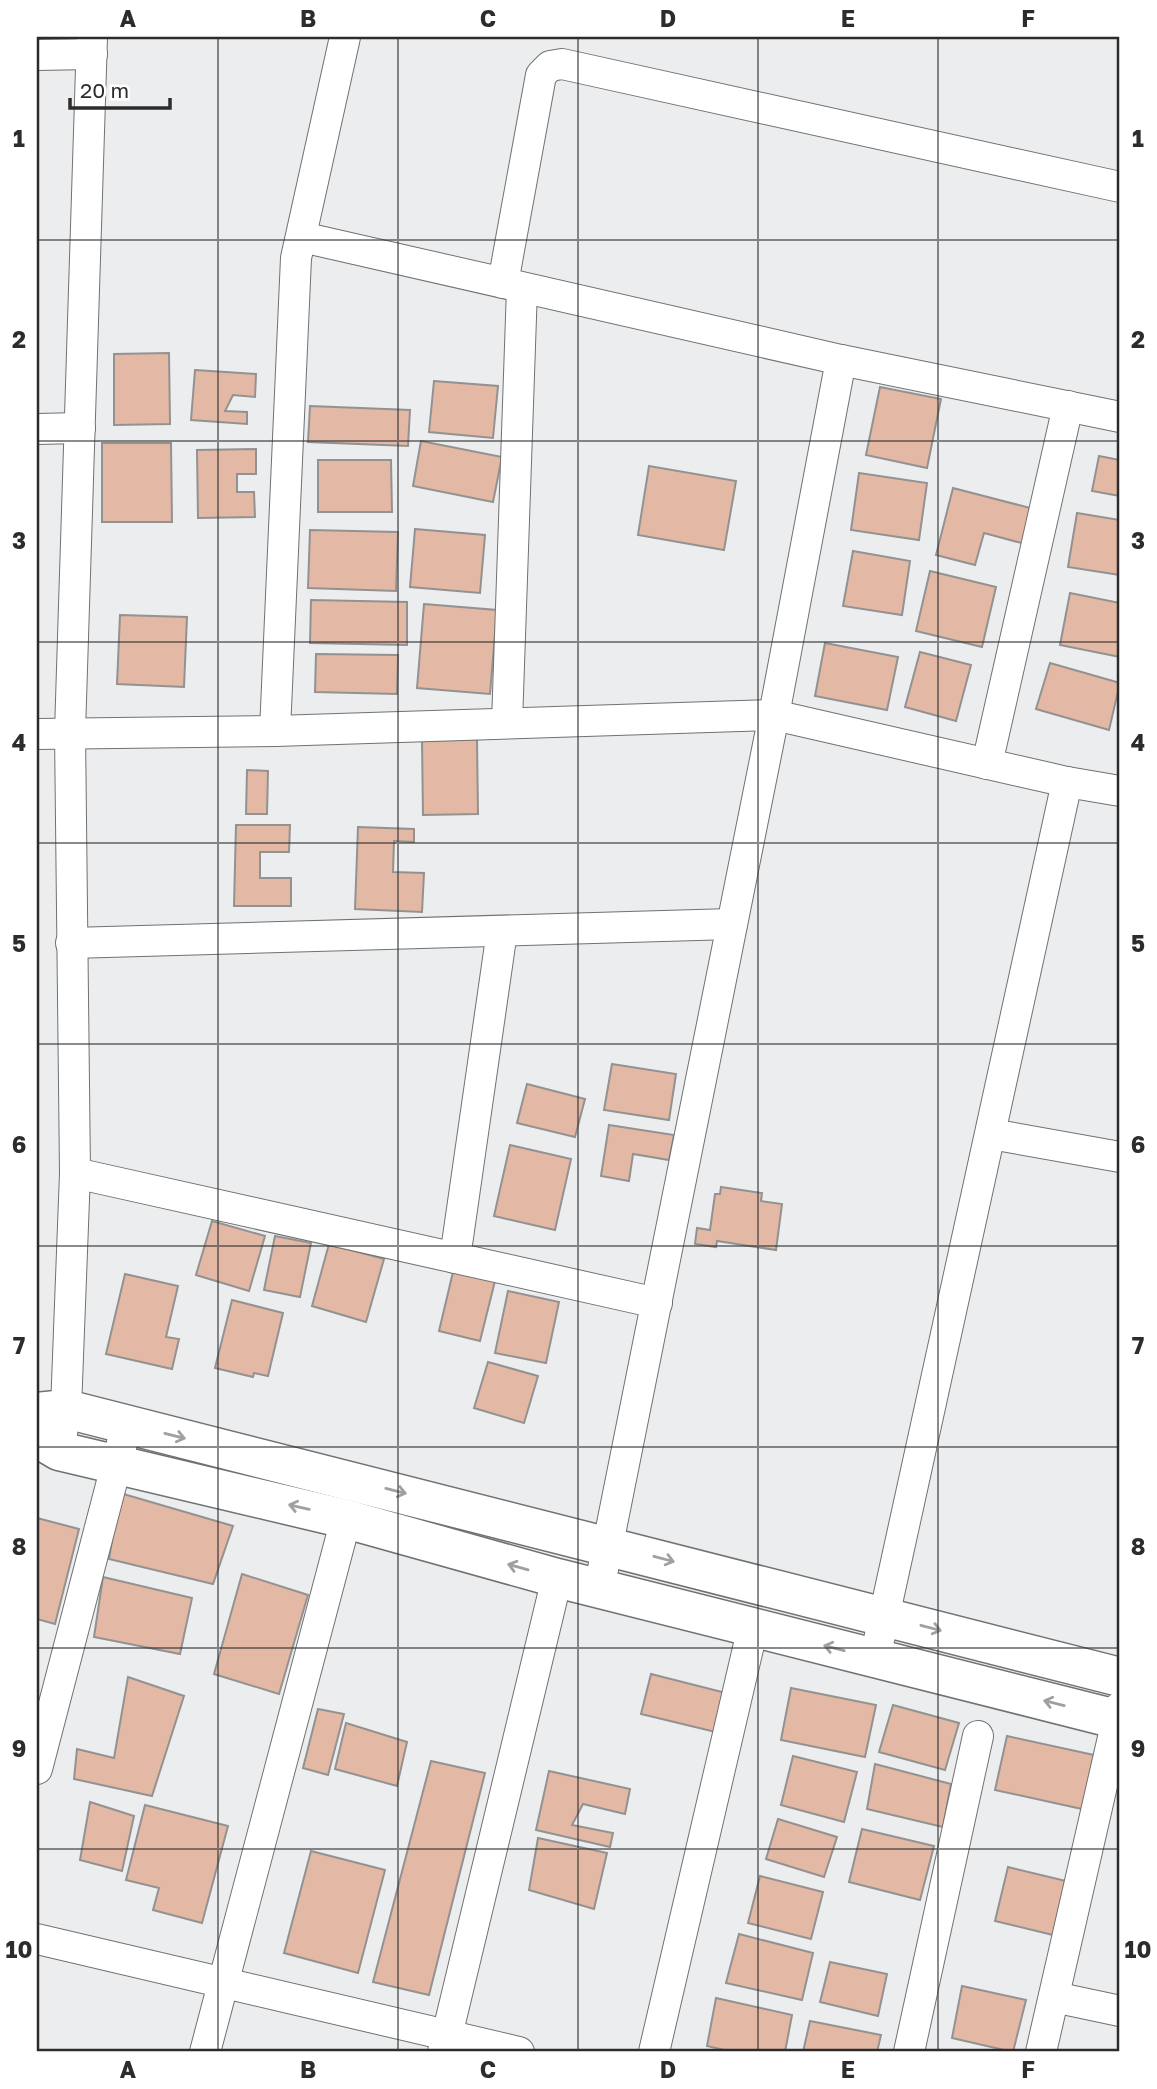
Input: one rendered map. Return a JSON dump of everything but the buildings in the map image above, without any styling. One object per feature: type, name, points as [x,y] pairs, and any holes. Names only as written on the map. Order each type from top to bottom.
[{"type":"street","points":[[275,731],[296,258],[345,37]]},
{"type":"street","points":[[37,55],[92,46],[70,732],[75,1173],[48,1444],[116,1465],[346,1519],[556,1578],[753,1628],[1119,1715],[1041,2052]]},
{"type":"street","points":[[507,723],[512,285],[541,75],[550,66],[562,64],[1120,187]]},
{"type":"street","points":[[302,237],[841,360],[1120,417]]},
{"type":"street","points":[[599,1589],[774,715],[841,360]]},
{"type":"street","points":[[987,764],[1068,406]]},
{"type":"street","points":[[37,429],[80,428]]},
{"type":"street","points":[[37,734],[275,731],[774,715],[1067,782],[1120,790]]},
{"type":"street","points":[[875,1658],[1067,782]]},
{"type":"street","points":[[71,943],[732,924]]},
{"type":"street","points":[[455,1258],[502,931]]},
{"type":"street","points":[[991,1134],[1120,1157]]},
{"type":"street","points":[[75,1173],[657,1303]]},
{"type":"street","points":[[51,1410],[127,1424],[1120,1677]]},
{"type":"street","points":[[37,1769],[127,1424]]},
{"type":"street","points":[[205,2052],[346,1519]]},
{"type":"street","points":[[445,2044],[556,1578]]},
{"type":"street","points":[[654,2052],[753,1628]]},
{"type":"street","points":[[909,2052],[978,1736]]},
{"type":"street","points":[[37,1939],[222,1982],[445,2044],[519,2052]]},
{"type":"street","points":[[1054,1997],[1120,2011]]}]
